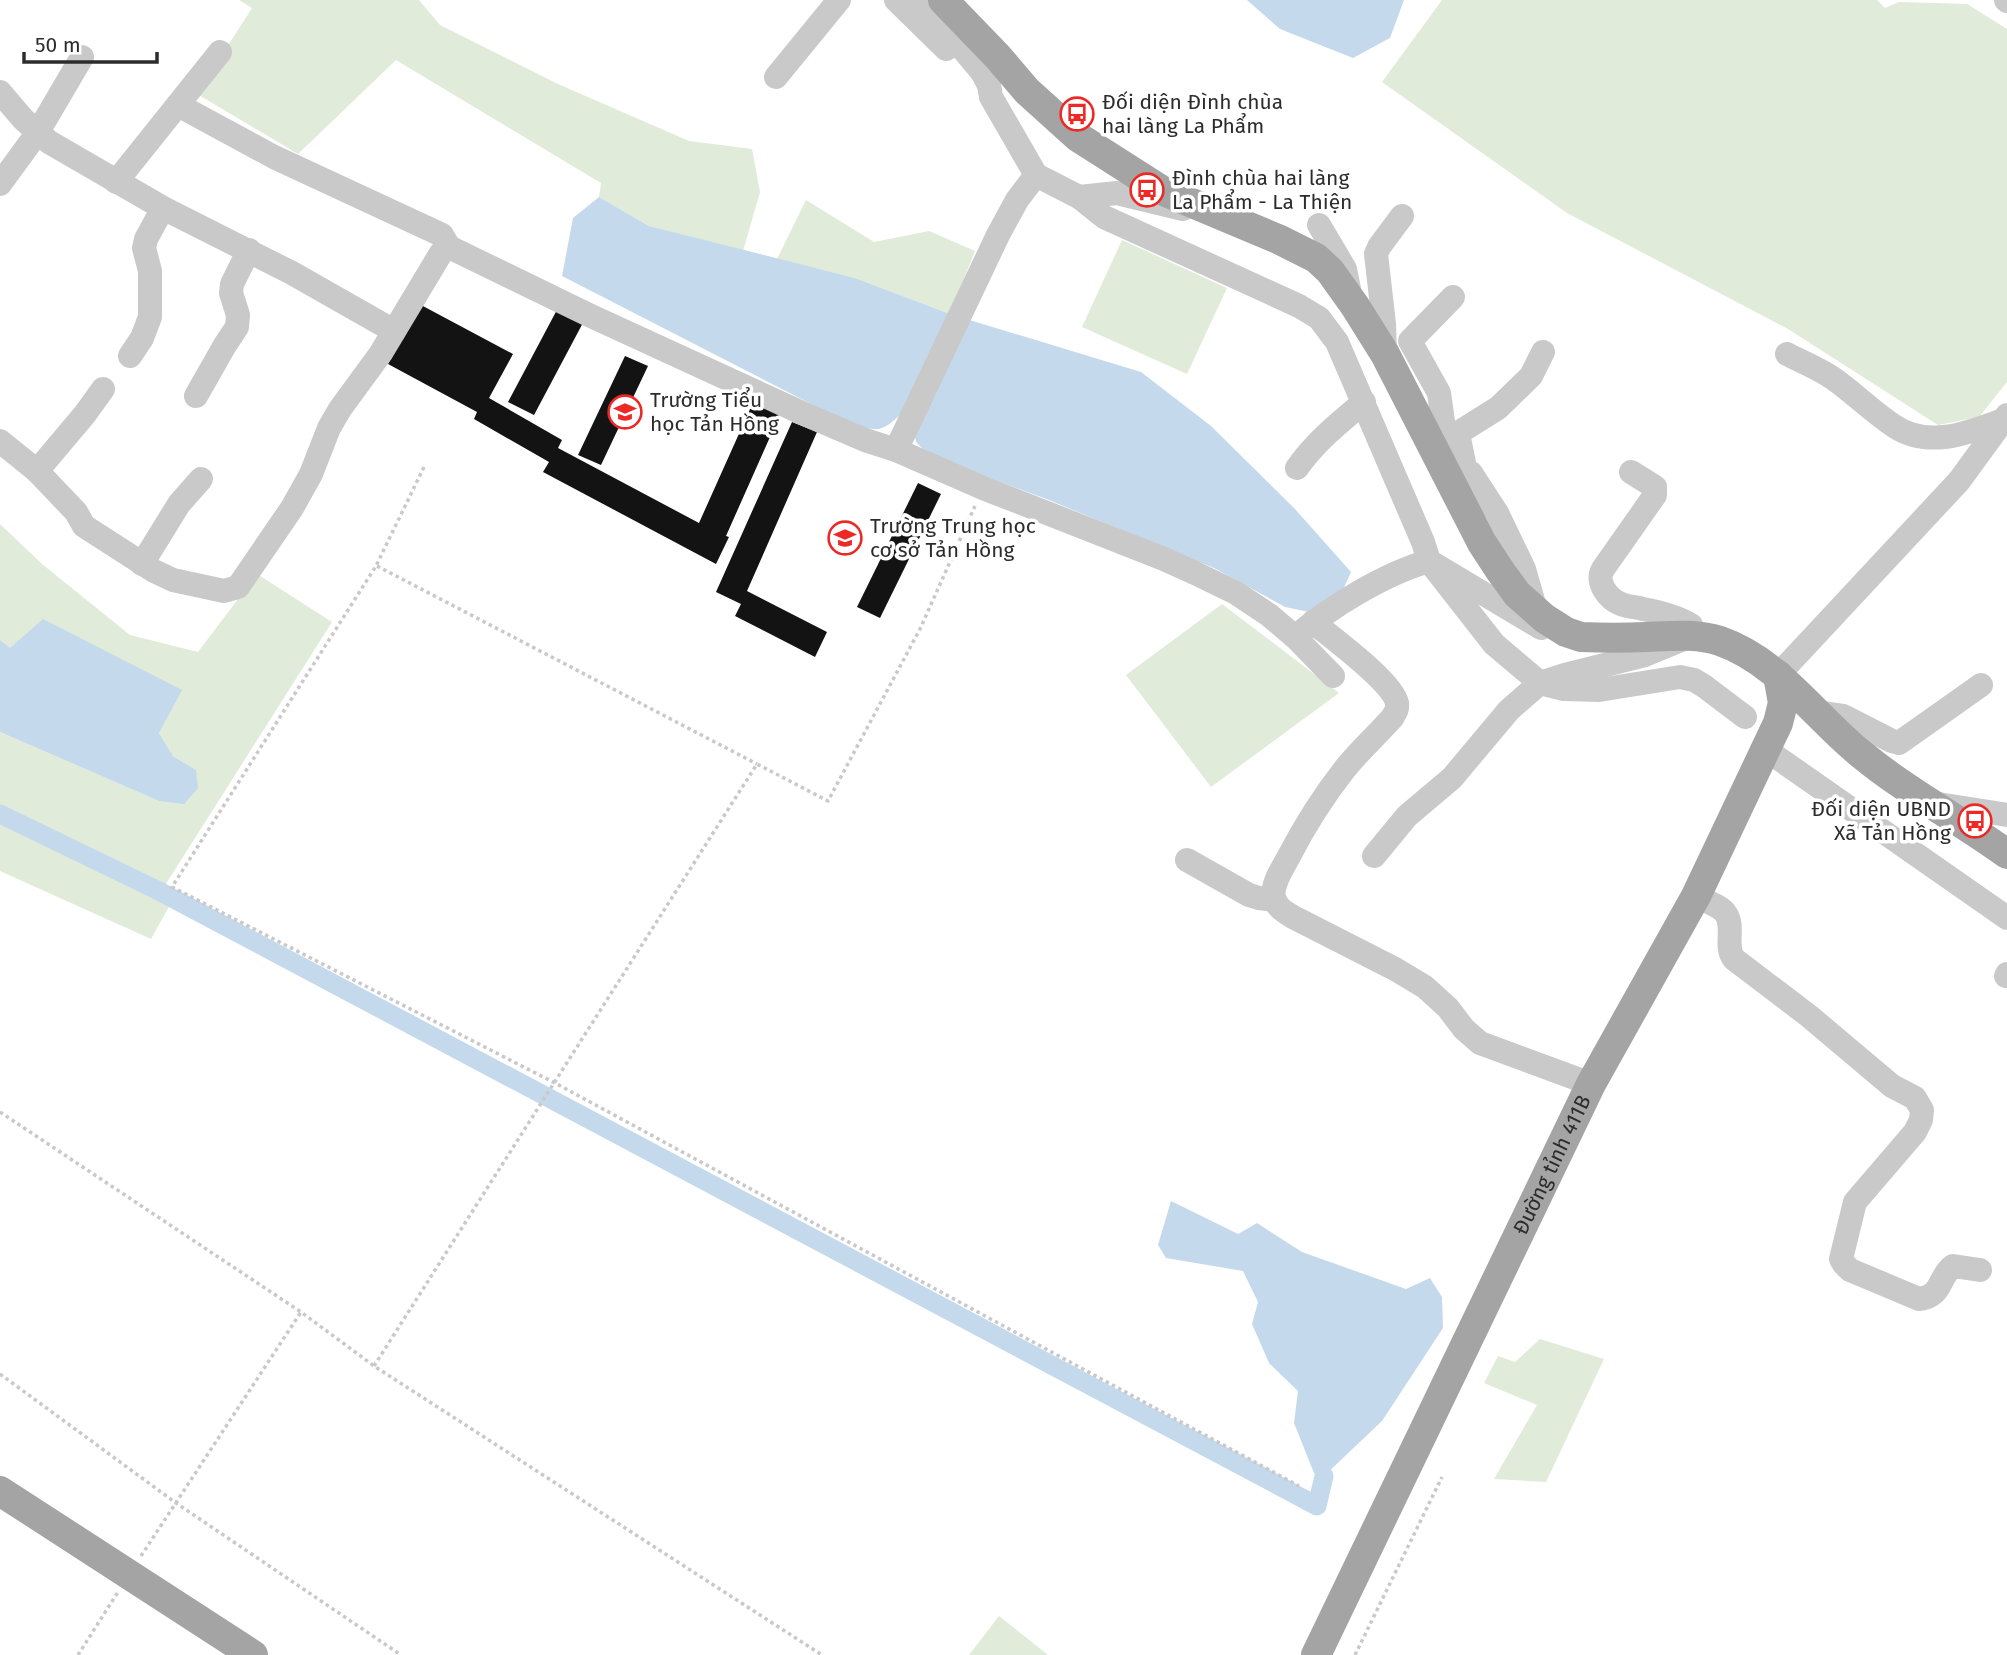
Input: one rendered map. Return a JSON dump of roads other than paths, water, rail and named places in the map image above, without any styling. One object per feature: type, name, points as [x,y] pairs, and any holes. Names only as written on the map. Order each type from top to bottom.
[{"type":"main road","points":[[943,0],[1027,91],[1078,137],[1161,190],[1278,239],[1316,258],[1331,271],[1385,354],[1402,389],[1457,473],[1478,534],[1517,594],[1536,611],[1566,632],[1581,637],[1691,636],[1719,641],[1746,653],[1778,676],[1860,753],[1905,788],[1980,834],[2007,854]]},
{"type":"main road","name":"Đường tỉnh 411B","points":[[1316,1655],[1591,1084],[1696,896],[1778,723],[1783,702],[1778,676]]},
{"type":"main road","points":[[0,1491],[253,1655]]},
{"type":"street","points":[[776,77],[839,0]]},
{"type":"street","points":[[896,0],[952,55],[977,87],[991,97]]},
{"type":"street","points":[[922,0],[982,72],[989,85],[991,97],[1036,175],[1079,197],[1104,218],[1299,306],[1318,318],[1336,342],[1364,402],[1429,561],[1494,644],[1540,684],[1564,689],[1599,690],[1680,677],[1703,686],[1745,717]]},
{"type":"street","points":[[116,182],[220,52]]},
{"type":"street","points":[[0,184],[38,132],[82,57]]},
{"type":"street","points":[[0,92],[23,119],[49,142],[163,208],[249,250],[394,331]]},
{"type":"street","points":[[178,105],[274,157],[442,235],[449,247],[591,316],[864,440],[1155,555],[1217,583],[1269,615],[1304,629],[1381,681],[1396,700],[1397,709],[1392,718],[1346,768],[1316,810],[1277,879],[1275,900],[1279,907],[1293,917],[1395,969],[1424,987],[1480,1042],[1591,1084]]},
{"type":"street","points":[[895,450],[998,235],[1017,200],[1036,175]]},
{"type":"street","points":[[1079,197],[1116,193],[1221,216]]},
{"type":"street","points":[[130,356],[142,338],[150,317],[150,271],[145,248],[146,239],[163,208]]},
{"type":"street","points":[[1385,354],[1376,254],[1402,216]]},
{"type":"street","points":[[1319,225],[1345,270],[1357,309]]},
{"type":"street","points":[[1350,243],[1359,290],[1357,309]]},
{"type":"street","points":[[0,441],[37,471],[76,512],[84,526],[142,564],[173,580],[224,591],[238,587],[292,508],[311,474],[329,428],[340,409],[381,353],[441,253],[449,247]]},
{"type":"street","points":[[196,396],[237,327],[238,315],[232,284],[249,250]]},
{"type":"street","points":[[1453,297],[1410,341],[1439,393],[1457,473],[1497,513],[1524,569],[1536,611]]},
{"type":"street","points":[[1399,319],[1403,353],[1402,389]]},
{"type":"street","points":[[1457,473],[1458,433],[1498,408],[1531,376],[1543,352]]},
{"type":"street","points":[[1787,354],[1831,377],[1896,428],[1919,436],[1941,438],[1964,435],[2005,418]]},
{"type":"street","points":[[37,471],[103,390]]},
{"type":"street","points":[[1297,468],[1336,425],[1364,402]]},
{"type":"street","points":[[1778,676],[1959,481],[2005,418]]},
{"type":"street","points":[[1374,856],[1408,816],[1446,784],[1509,710],[1540,684],[1645,655],[1691,636],[1691,625],[1683,621],[1618,603],[1608,595],[1599,576],[1656,495],[1655,486],[1631,472]]},
{"type":"street","points":[[142,564],[179,504],[201,479]]},
{"type":"street","points":[[1304,629],[1367,588],[1410,566],[1429,561],[1546,631],[1566,632]]},
{"type":"street","points":[[1304,629],[1333,676]]},
{"type":"street","points":[[1815,712],[1843,716],[1899,743],[1981,685]]},
{"type":"street","points":[[1765,749],[2007,918]]},
{"type":"street","points":[[1928,802],[2007,815]]},
{"type":"street","points":[[1980,834],[2007,870]]},
{"type":"street","points":[[1186,860],[1248,895],[1275,900]]},
{"type":"street","points":[[1696,896],[1727,915],[1730,930],[1729,951],[1734,959],[1809,1016],[1892,1086],[1913,1096],[1920,1105],[1922,1115],[1915,1132],[1855,1202],[1841,1255],[1844,1264],[1919,1299],[1936,1292],[1953,1266],[1980,1270]]},
{"type":"water","points":[[1247,0],[1404,0],[1390,38],[1353,58],[1280,29]]},
{"type":"water","points":[[599,197],[649,226],[855,278],[950,314],[902,413],[879,429],[852,425],[562,276],[573,218]]},
{"type":"water","points":[[963,318],[1141,372],[1211,426],[1295,509],[1351,572],[1342,592],[1309,612],[1285,607],[1214,568],[1049,500],[929,455],[916,442],[913,427]]},
{"type":"water","points":[[43,619],[182,690],[159,733],[173,756],[196,770],[198,788],[184,804],[159,801],[0,732],[0,640],[10,648]]},
{"type":"water","points":[[1171,1201],[1238,1234],[1257,1223],[1302,1252],[1406,1289],[1430,1278],[1442,1297],[1443,1328],[1382,1421],[1324,1476],[1314,1473],[1294,1423],[1298,1391],[1269,1363],[1252,1324],[1258,1302],[1243,1271],[1166,1258],[1158,1245]]},
{"type":"waterway","points":[[0,814],[159,891],[1317,1506],[1324,1476]]},
{"type":"place","name":"Đối diện Đình chùa hai làng La Phẩm","points":[[1077,114]]},
{"type":"place","name":"Đình chùa hai làng La Phẩm - La Thiện","points":[[1147,190]]},
{"type":"place","name":"Trường Tiểu học Tản Hồng","points":[[625,412]]},
{"type":"place","name":"Trường Trung học cơ sở Tản Hồng","points":[[845,538]]},
{"type":"place","name":"Đối diện UBND Xã Tản Hồng","points":[[1975,821]]}]
